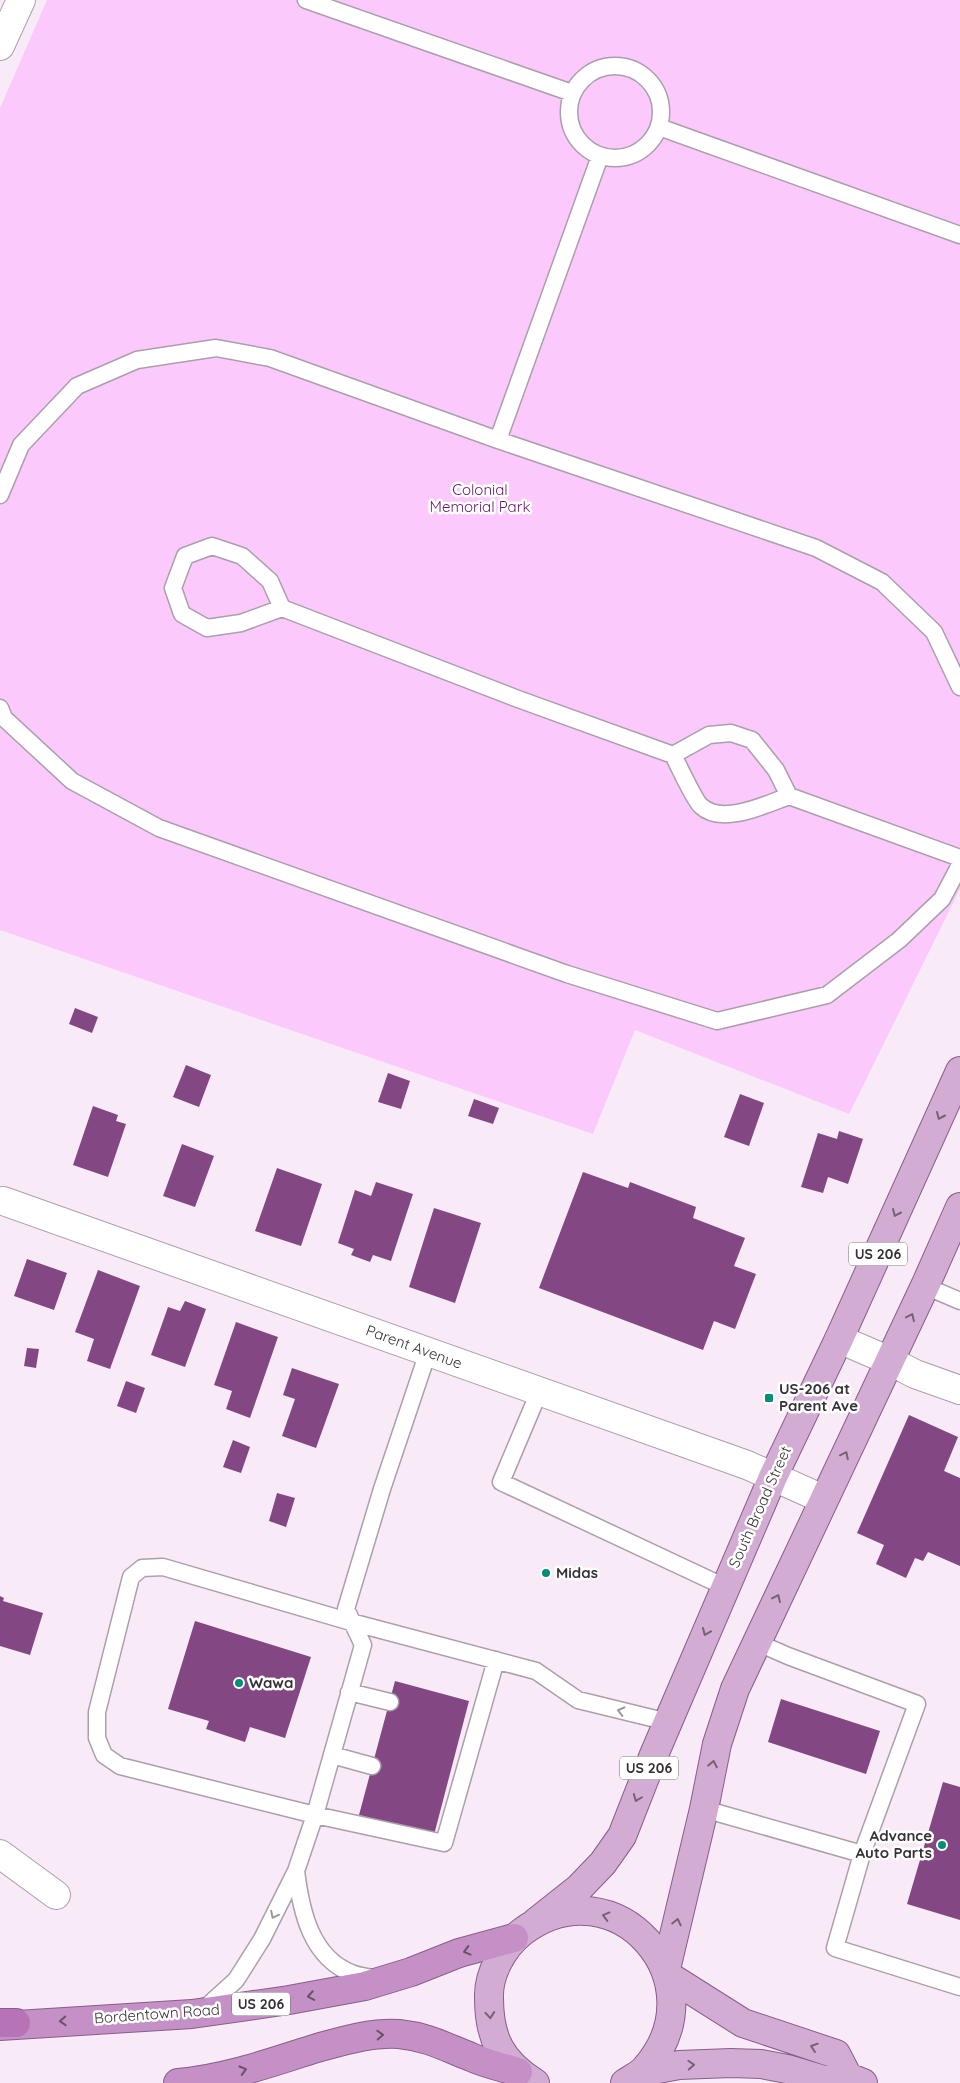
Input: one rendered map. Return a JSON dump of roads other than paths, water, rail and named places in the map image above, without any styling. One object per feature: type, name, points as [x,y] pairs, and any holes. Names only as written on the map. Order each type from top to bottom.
[{"type":"highway","name":"Bordentown Road","points":[[5,2024],[199,2013],[298,1998],[365,1986],[459,1953],[514,1938]]},
{"type":"highway","points":[[178,2083],[215,2078],[332,2044],[373,2035],[398,2034],[430,2040],[525,2079]]},
{"type":"main road","name":"South Broad Street","points":[[536,1922],[580,1888],[603,1863],[622,1836],[668,1722],[773,1477],[839,1339],[960,1071]]},
{"type":"main road","points":[[666,1972],[704,1809],[717,1744],[735,1689],[823,1499],[926,1286],[960,1207]]},
{"type":"main road","points":[[525,2079],[499,2048],[489,2020],[489,1990],[497,1962],[514,1938],[536,1922],[560,1913],[586,1911],[611,1916],[634,1929],[653,1947],[666,1972],[672,1996],[670,2023],[659,2051],[635,2078]]},
{"type":"main road","points":[[666,1972],[743,2023],[836,2054],[855,2080]]},
{"type":"main road","points":[[635,2078],[679,2066],[731,2063],[761,2064],[787,2068],[826,2081],[855,2080]]},
{"type":"street","points":[[0,46],[20,0]]},
{"type":"street","name":"Parent Avenue","points":[[1,1203],[747,1465],[823,1499]]},
{"type":"street","points":[[839,1339],[915,1374],[960,1390]]},
{"type":"street","points":[[0,1854],[56,1895]]},
{"type":"lane","points":[[306,0],[572,93]]},
{"type":"lane","points":[[618,65],[632,68],[654,86],[660,99],[662,113],[659,127],[652,140],[642,150],[629,156],[614,159],[600,156],[579,142],[572,131],[569,105],[572,93],[580,81],[598,69],[618,65]]},
{"type":"lane","points":[[659,127],[960,235]]},
{"type":"lane","points":[[498,440],[600,156]]},
{"type":"lane","points":[[0,495],[21,445],[77,386],[137,360],[216,348],[270,358],[498,440],[816,548],[882,582],[934,632],[960,687]]},
{"type":"lane","points":[[282,608],[270,582],[242,556],[212,546],[185,556],[172,588],[182,614],[207,628],[240,623],[282,608],[518,699],[673,755],[701,806],[720,815],[743,812],[789,796],[960,858]]},
{"type":"lane","points":[[0,708],[4,718],[72,781],[159,828],[567,974],[717,1021],[827,995],[899,940],[942,899],[960,865]]},
{"type":"lane","points":[[673,755],[709,735],[731,733],[752,740],[776,770],[789,796]]},
{"type":"lane","points":[[926,1286],[960,1301]]},
{"type":"lane","points":[[199,2013],[236,1980],[262,1939],[296,1871],[315,1815],[363,1645],[346,1609],[382,1488],[428,1352]]},
{"type":"lane","points":[[539,1392],[501,1482],[725,1587]]},
{"type":"lane","points":[[496,1660],[470,1724],[454,1786],[444,1843],[315,1815],[120,1766],[104,1755],[97,1738],[96,1712],[131,1577],[142,1568],[163,1567],[351,1622],[496,1660],[536,1671],[578,1700],[668,1722]]},
{"type":"lane","points":[[756,1642],[788,1656],[917,1704],[862,1854],[835,1948],[960,1987]]},
{"type":"lane","points":[[349,1692],[390,1702]]},
{"type":"lane","points":[[332,1755],[372,1766]]},
{"type":"lane","points":[[704,1809],[862,1854]]},
{"type":"lane","points":[[296,1871],[300,1902],[315,1941],[331,1961],[354,1974],[383,1980]]},
{"type":"place","name":"US-206 at Parent Ave","points":[[769,1398]]},
{"type":"place","name":"Midas","points":[[546,1573]]},
{"type":"place","name":"Wawa","points":[[239,1683]]},
{"type":"place","name":"Advance Auto Parts","points":[[942,1845]]},
{"type":"park label","name":"Colonial Memorial Park","points":[[480,498]]}]
